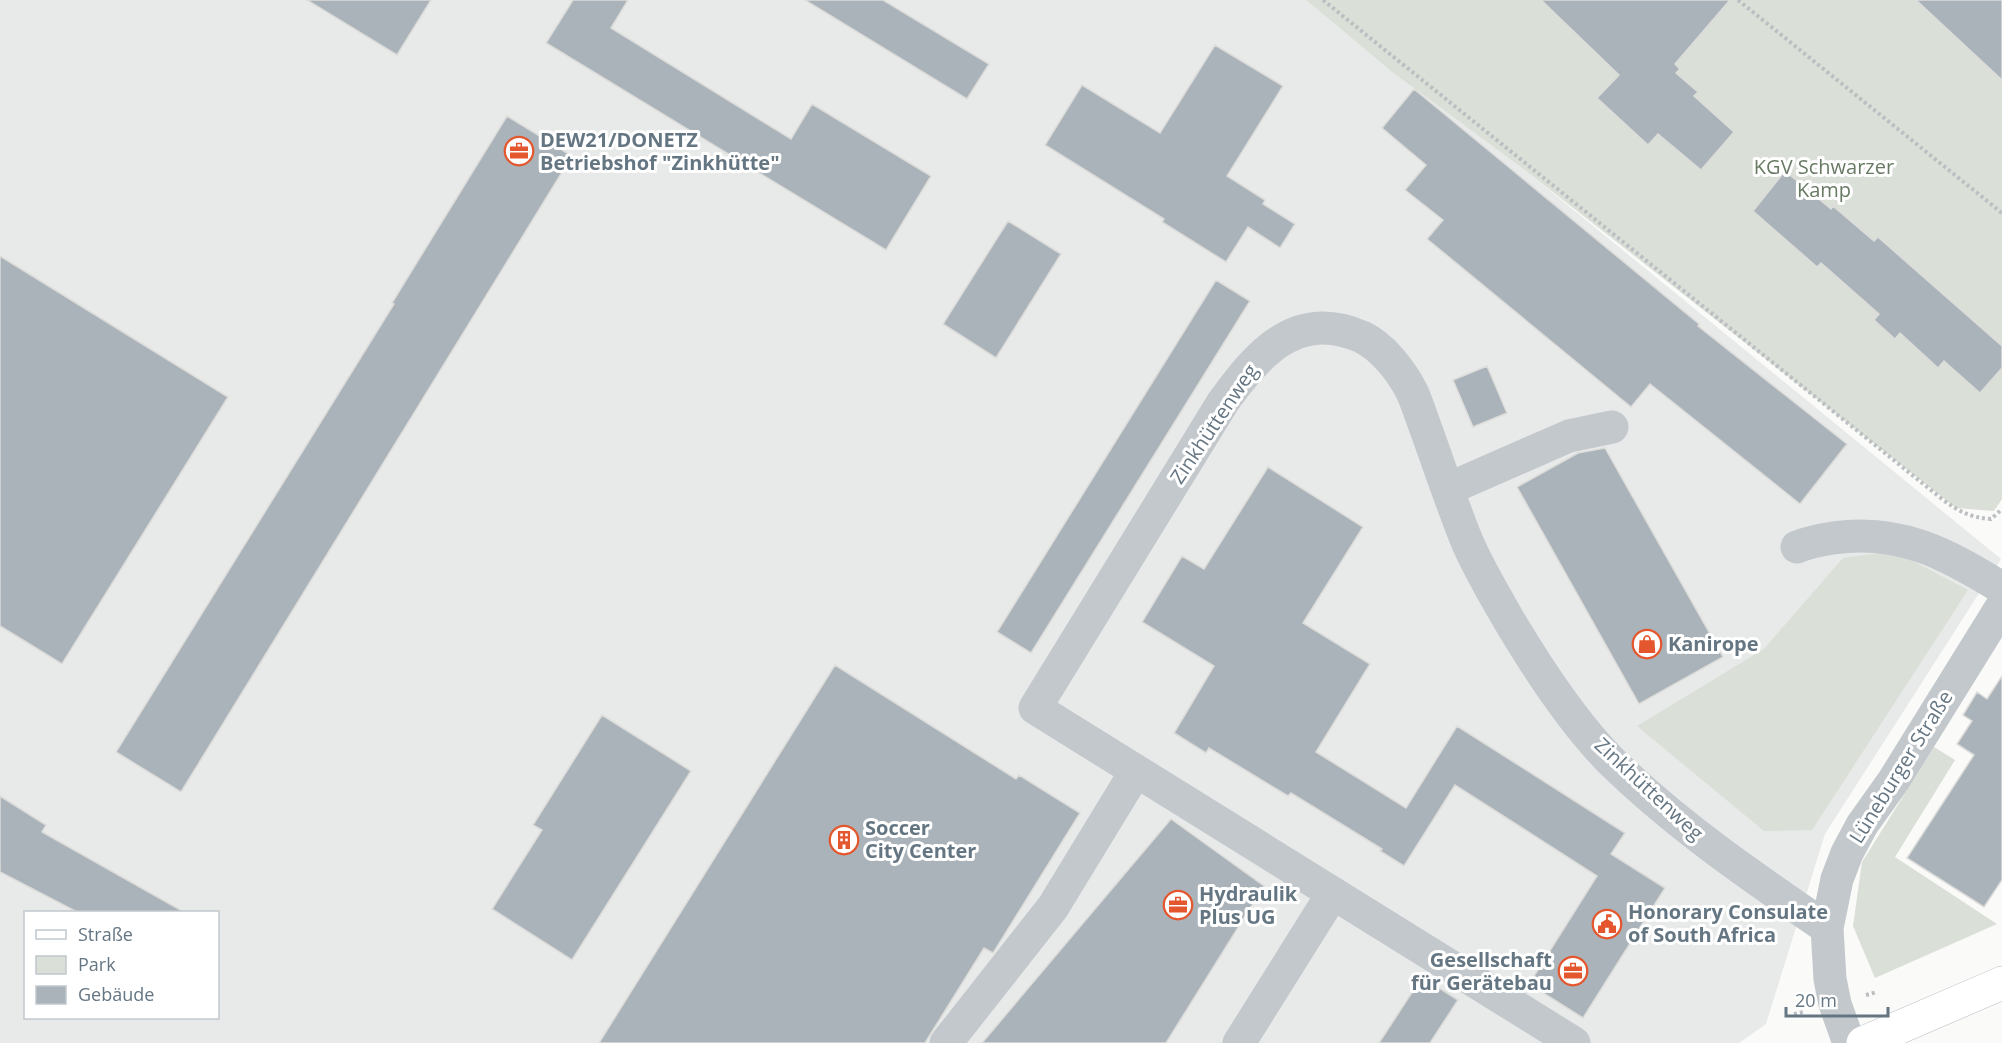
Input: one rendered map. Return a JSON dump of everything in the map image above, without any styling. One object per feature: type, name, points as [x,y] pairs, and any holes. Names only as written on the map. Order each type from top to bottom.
[{"type":"main road","points":[[1863,1043],[2002,983]]},
{"type":"street","name":"Zinkhüttenweg","points":[[1574,1043],[1035,708],[1223,402],[1263,352],[1286,336],[1328,327],[1363,338],[1388,357],[1411,391],[1467,542],[1511,623],[1561,700],[1609,758],[1671,816],[1748,874],[1827,928]]},
{"type":"street","points":[[1448,489],[1569,436],[1612,427]]},
{"type":"street","points":[[1797,547],[1808,542],[1857,535],[1884,537],[1930,548],[2002,588]]},
{"type":"street","name":"Lüneburger Straße","points":[[1849,1043],[1835,1004],[1830,979],[1827,928],[1837,879],[1847,853],[1862,825],[1894,780],[2002,606]]},
{"type":"street","points":[[946,1043],[1053,907],[1136,771]]},
{"type":"street","points":[[1239,1043],[1333,893]]},
{"type":"path","points":[[1323,0],[1942,500],[1961,513],[1980,519],[1991,519],[2002,509]]},
{"type":"path","points":[[1738,0],[2002,213]]},
{"type":"shaded area","points":[[0,0],[1306,0],[1392,72],[1526,171],[2001,559],[1825,834],[1766,1024],[1739,1043],[0,1043]]},
{"type":"green space","name":"KGV Schwarzer Kamp","points":[[1306,0],[2002,0],[2002,499],[1994,511],[1956,508],[1526,171],[1392,72]]},
{"type":"green space","points":[[1894,551],[1968,590],[1812,830],[1764,831],[1637,726],[1764,649],[1843,558]]},
{"type":"green space","points":[[1934,747],[1955,760],[1895,857],[1997,924],[1875,978],[1853,926],[1862,862]]},
{"type":"building","points":[[307,0],[431,0],[397,55]]},
{"type":"building","points":[[573,0],[628,0],[611,28],[791,139],[812,104],[931,176],[886,250],[546,43]]},
{"type":"building","points":[[805,0],[883,0],[989,64],[967,99]]},
{"type":"building","points":[[1541,0],[1730,0],[1675,64],[1680,69],[1676,73],[1698,92],[1694,96],[1734,132],[1701,170],[1658,134],[1648,145],[1597,98],[1619,75]]},
{"type":"building","points":[[1916,0],[2002,0],[2002,80]]},
{"type":"building","points":[[1215,45],[1283,86],[1227,176],[1265,200],[1263,204],[1295,224],[1280,248],[1248,227],[1226,262],[1162,222],[1164,219],[1045,145],[1082,85],[1160,133]]},
{"type":"building","points":[[1414,89],[1699,324],[1698,326],[1847,444],[1800,504],[1650,384],[1631,407],[1427,239],[1443,220],[1405,190],[1426,165],[1382,128]]},
{"type":"building","points":[[507,116],[572,156],[181,792],[116,752],[394,304],[392,303]]},
{"type":"building","points":[[1785,171],[1831,209],[1833,206],[1874,241],[1878,237],[2002,346],[2002,368],[1980,393],[1944,361],[1938,368],[1900,333],[1895,339],[1874,320],[1879,314],[1821,263],[1817,267],[1753,211]]},
{"type":"building","points":[[1008,221],[1061,254],[996,358],[943,324]]},
{"type":"building","points":[[0,256],[228,397],[62,664],[0,626]]},
{"type":"building","points":[[1216,280],[1250,301],[1031,653],[997,632]]},
{"type":"building","points":[[1487,366],[1507,413],[1473,427],[1453,380]]},
{"type":"building","points":[[1605,448],[1723,657],[1639,704],[1517,487],[1578,453]]},
{"type":"building","points":[[1268,467],[1363,527],[1303,623],[1370,664],[1316,752],[1406,808],[1457,726],[1625,833],[1611,854],[1665,888],[1583,1018],[1529,984],[1597,876],[1455,785],[1404,866],[1380,851],[1382,849],[1291,793],[1288,796],[1209,748],[1206,753],[1174,733],[1214,666],[1142,622],[1182,556],[1204,569]]},
{"type":"building","name":"Soccer City Center","points":[[835,665],[1016,779],[1019,775],[1080,813],[995,950],[993,953],[984,948],[925,1043],[599,1043]]},
{"type":"building","points":[[2002,676],[2002,880],[1984,907],[1907,858],[1974,755],[1957,744],[1972,721],[1963,715],[1977,692],[1987,699]]},
{"type":"building","points":[[602,715],[691,771],[572,960],[492,909],[542,830],[533,825]]},
{"type":"building","points":[[0,796],[46,825],[42,832],[182,911],[75,911],[0,872]]},
{"type":"building","points":[[1171,819],[1264,886],[1166,1043],[982,1043]]},
{"type":"building","points":[[1422,977],[1458,1000],[1430,1043],[1379,1043]]},
{"type":"place","name":"DEW21/DONETZ Betriebshof \"Zinkhütte\"","points":[[519,151]]},
{"type":"place","name":"Kanirope","points":[[1647,644]]},
{"type":"place","name":"Soccer City Center","points":[[844,840]]},
{"type":"place","name":"Hydraulik Plus UG","points":[[1178,905]]},
{"type":"place","name":"Honorary Consulate of South Africa","points":[[1607,924]]},
{"type":"place","name":"Gesellschaft für Gerätebau","points":[[1573,971]]}]
